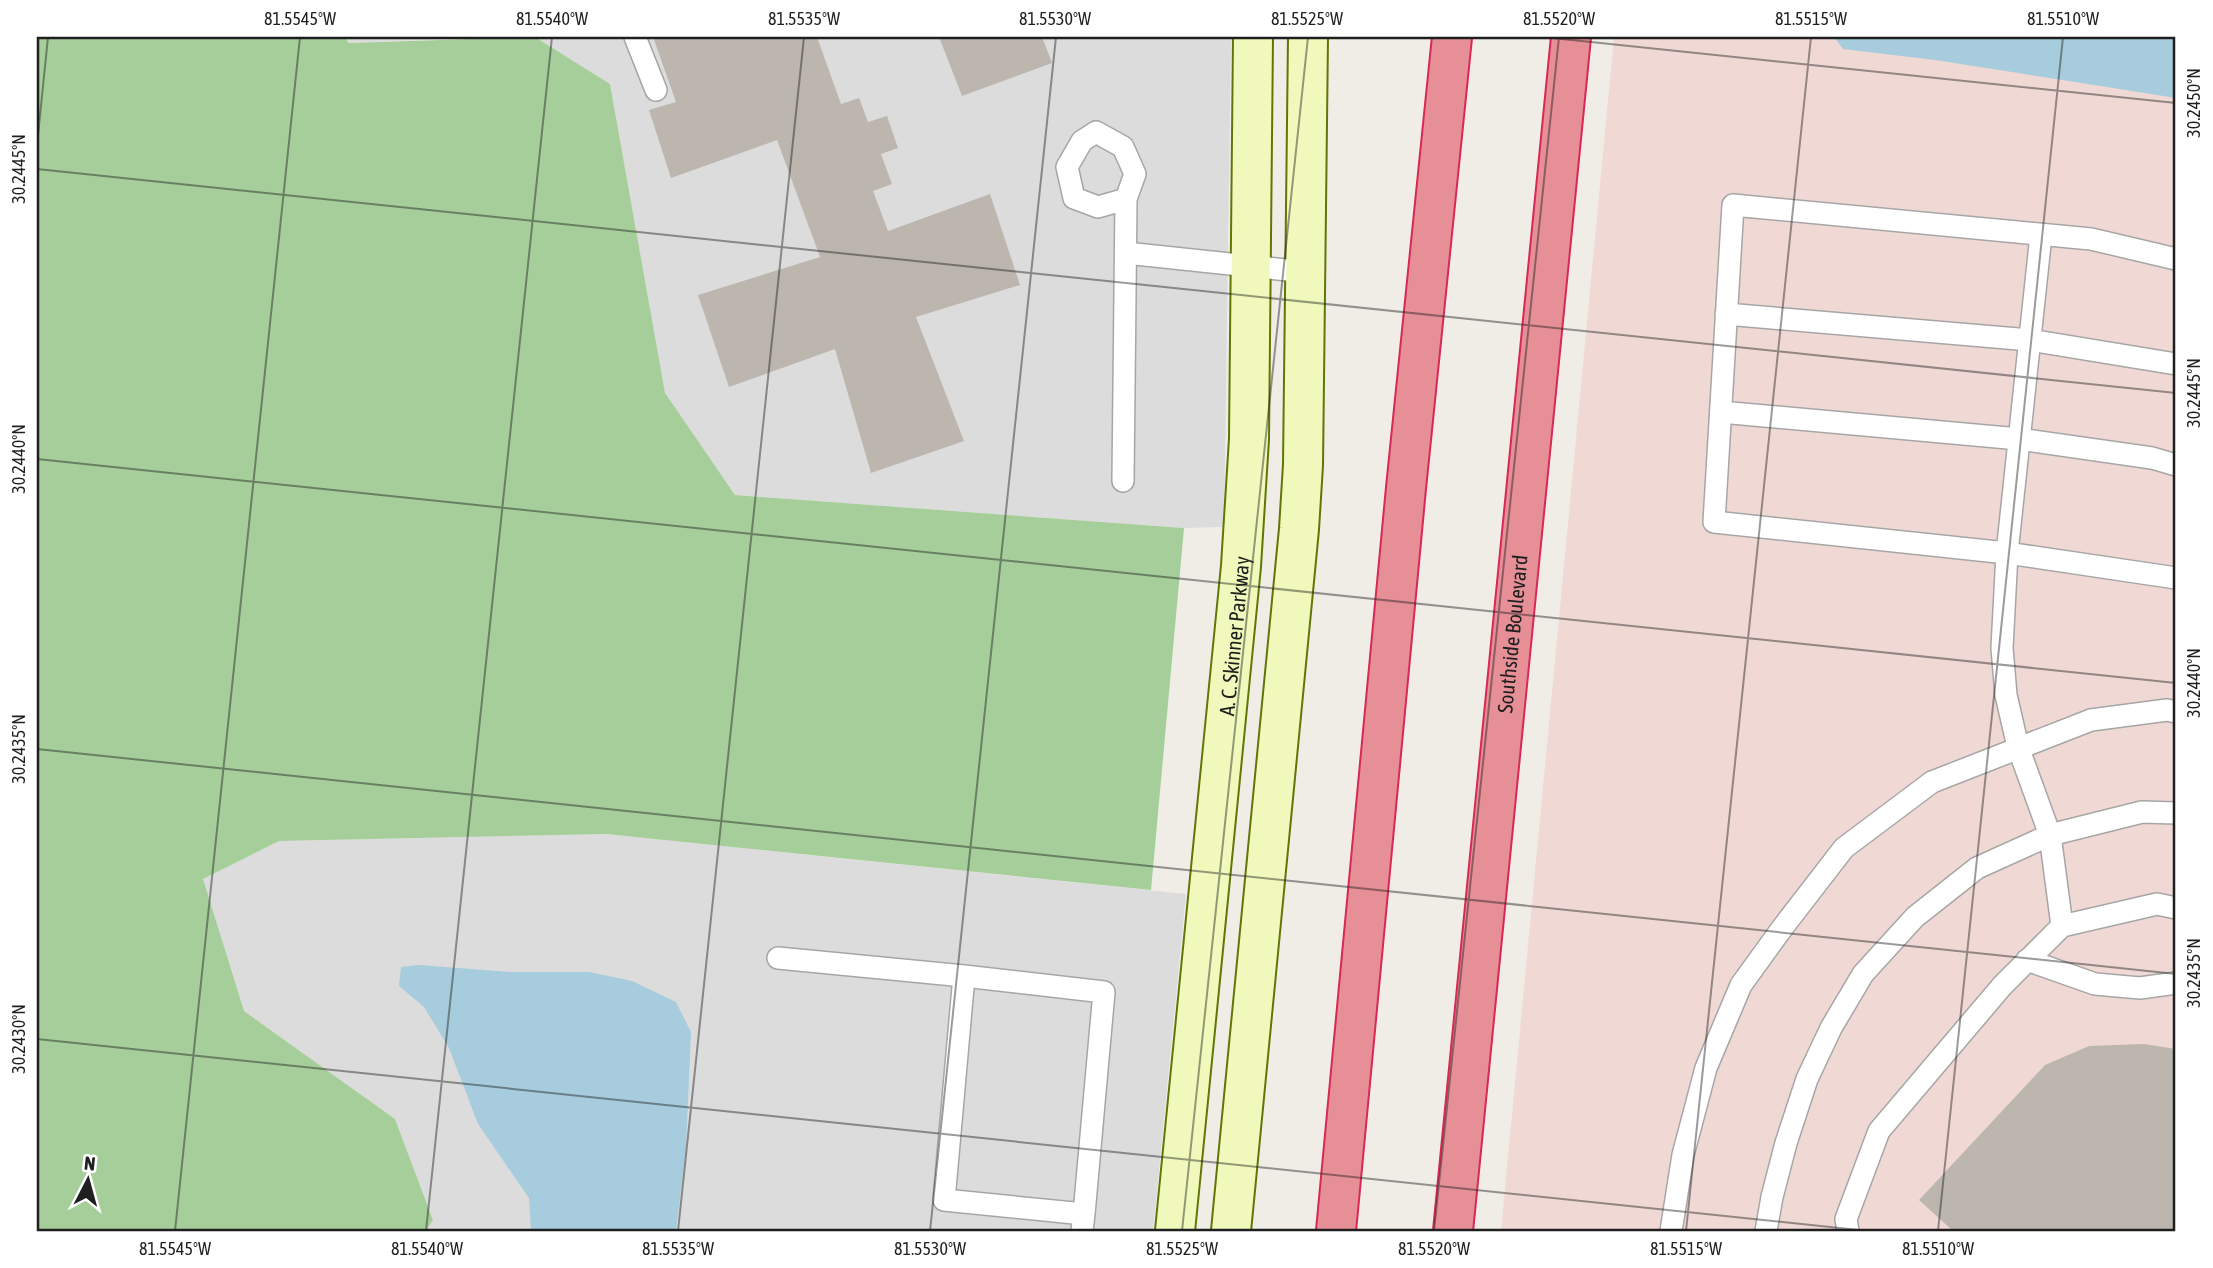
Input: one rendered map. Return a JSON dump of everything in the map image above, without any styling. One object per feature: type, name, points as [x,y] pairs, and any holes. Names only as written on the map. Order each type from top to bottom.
[{"type":"highway","points":[[1336,1231],[1452,37]]},
{"type":"highway","name":"Southside Boulevard","points":[[1453,1231],[1571,37]]},
{"type":"main road","name":"A. C. Skinner Parkway","points":[[1175,1231],[1241,566],[1249,439],[1253,37]]},
{"type":"main road","points":[[1231,1231],[1299,528],[1303,465],[1308,37]]},
{"type":"lane","points":[[635,37],[656,90]]},
{"type":"lane","points":[[1123,481],[1126,199]]},
{"type":"lane","points":[[2176,259],[2091,239],[1733,205],[1714,522],[2007,553],[2176,578]]},
{"type":"lane","points":[[2041,235],[2007,553],[2002,648],[2006,695],[2018,747],[2050,835],[2062,926]]},
{"type":"lane","points":[[1126,253],[1306,272]]},
{"type":"lane","points":[[1726,314],[2030,340],[2176,364]]},
{"type":"lane","points":[[1721,412],[2019,439],[2152,458],[2176,465]]},
{"type":"lane","points":[[1671,1231],[1683,1155],[1706,1068],[1741,985],[1844,848],[1932,782],[2091,720],[2167,710],[2176,712]]},
{"type":"lane","points":[[1766,1231],[1786,1143],[1807,1079],[1830,1028],[1863,974],[1915,917],[1977,868],[2050,835],[2142,812],[2176,813]]},
{"type":"lane","points":[[1848,1231],[1846,1219],[1879,1131],[2027,960],[2062,926],[2157,904],[2176,908]]},
{"type":"lane","points":[[778,958],[964,976],[1104,992],[1083,1223],[944,1200],[964,976]]},
{"type":"lane","points":[[2027,960],[2095,984],[2140,988],[2176,983]]},
{"type":"shaded area","points":[[346,37],[505,37],[347,43]]},
{"type":"shaded area","points":[[535,37],[1231,37],[1224,527],[1184,528],[735,495],[665,394],[610,84]]},
{"type":"shaded area","points":[[1614,37],[2176,37],[2176,1231],[1501,1231]]},
{"type":"shaded area","points":[[606,834],[1186,894],[1153,1231],[426,1231],[433,1220],[395,1119],[244,1011],[202,879],[279,841]]},
{"type":"green space","points":[[37,37],[346,37],[348,43],[535,37],[610,84],[665,393],[735,495],[1184,528],[1151,890],[606,834],[279,841],[203,879],[244,1011],[395,1119],[433,1220],[426,1231],[37,1231]]},
{"type":"water","points":[[1834,37],[2176,37],[2176,98],[1935,60],[1843,49]]},
{"type":"water","points":[[419,965],[510,972],[589,972],[632,981],[676,1002],[691,1032],[686,1148],[676,1231],[531,1231],[529,1198],[478,1124],[449,1048],[424,1007],[399,986],[401,967]]},
{"type":"building","points":[[653,37],[817,37],[841,104],[859,98],[868,122],[887,116],[898,148],[881,154],[892,184],[873,191],[888,231],[990,194],[1020,285],[916,317],[964,441],[871,473],[835,349],[729,387],[698,295],[820,257],[777,140],[671,178],[649,110],[676,102]]},
{"type":"building","points":[[939,37],[1042,37],[1052,63],[962,96]]},
{"type":"building","points":[[2144,1044],[2176,1049],[2176,1231],[1953,1231],[1919,1200],[2045,1065],[2089,1046]]}]
